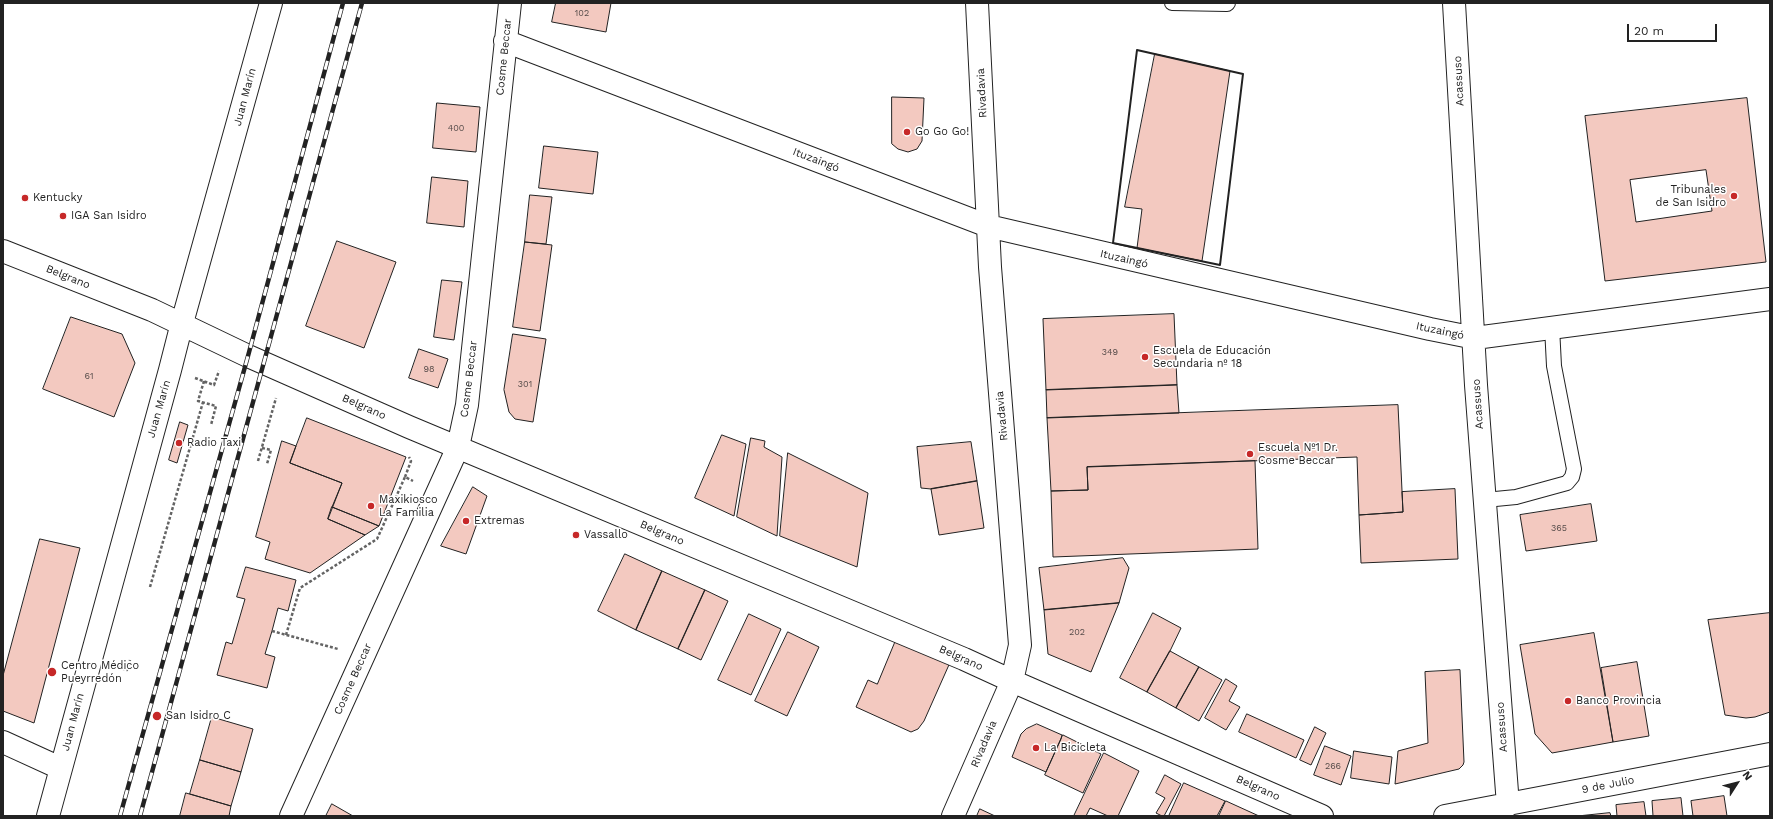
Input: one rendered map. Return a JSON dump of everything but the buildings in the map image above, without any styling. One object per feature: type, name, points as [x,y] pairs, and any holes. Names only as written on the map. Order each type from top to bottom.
[{"type":"street","name":"Juan Marín","points":[[48,816],[271,3]]},
{"type":"street","name":"Cosme Beccar","points":[[291,816],[458,447],[467,405],[510,3]]},
{"type":"street","name":"Rivadavia","points":[[953,816],[1012,681],[1020,645],[990,275],[977,3]]},
{"type":"street","name":"Acassuso","points":[[1454,3],[1474,338],[1508,805]]},
{"type":"street","name":"Ituzaingó","points":[[505,41],[988,226],[1474,338],[1770,299]]},
{"type":"street","name":"Belgrano","points":[[3,251],[182,323],[284,372],[458,447],[964,659],[1322,816]]},
{"type":"street","points":[[3,742],[60,768]]},
{"type":"street","name":"9 de Julio","points":[[1445,816],[1770,754]]},
{"type":"lane","points":[[1172,3],[1228,3]]},
{"type":"lane","points":[[1485,500],[1516,497],[1567,483],[1572,477],[1574,470],[1554,366],[1552,327]]},
{"type":"path","points":[[258,461],[284,372]]},
{"type":"path","points":[[204,381],[198,401],[216,406],[210,425]]},
{"type":"path","points":[[150,588],[203,402]]},
{"type":"path","points":[[262,448],[271,450],[267,464]]},
{"type":"path","points":[[286,635],[300,588],[377,539],[404,477],[438,492]]},
{"type":"path","points":[[272,631],[309,641]]},
{"type":"path","points":[[129,665],[130,660]]},
{"type":"railway","points":[[120,816],[248,356],[343,3]]},
{"type":"railway","points":[[140,816],[362,3]]},
{"type":"wall","points":[[1137,50],[1243,74],[1220,265],[1113,243],[1137,50]]},
{"type":"place","name":"Go Go Go!","points":[[907,132]]},
{"type":"place","name":"Tribunales de San Isidro","points":[[1734,196]]},
{"type":"place","name":"Kentucky","points":[[25,198]]},
{"type":"place","name":"IGA San Isidro","points":[[63,216]]},
{"type":"place","name":"Escuela de Educación Secundaria nº 18","points":[[1145,357]]},
{"type":"place","name":"Radio Taxi","points":[[179,443]]},
{"type":"place","name":"Escuela Nº1 Dr. Cosme Beccar","points":[[1250,454]]},
{"type":"place","name":"Maxikiosco La Familia","points":[[371,506]]},
{"type":"place","name":"Extremas","points":[[466,521]]},
{"type":"place","name":"Vassallo","points":[[576,535]]},
{"type":"place","name":"Centro Médico Pueyrredón","points":[[52,672]]},
{"type":"place","name":"Banco Provincia","points":[[1568,701]]},
{"type":"place","name":"San Isidro C","points":[[157,716]]},
{"type":"place","name":"La Bicicleta","points":[[1036,748]]}]
